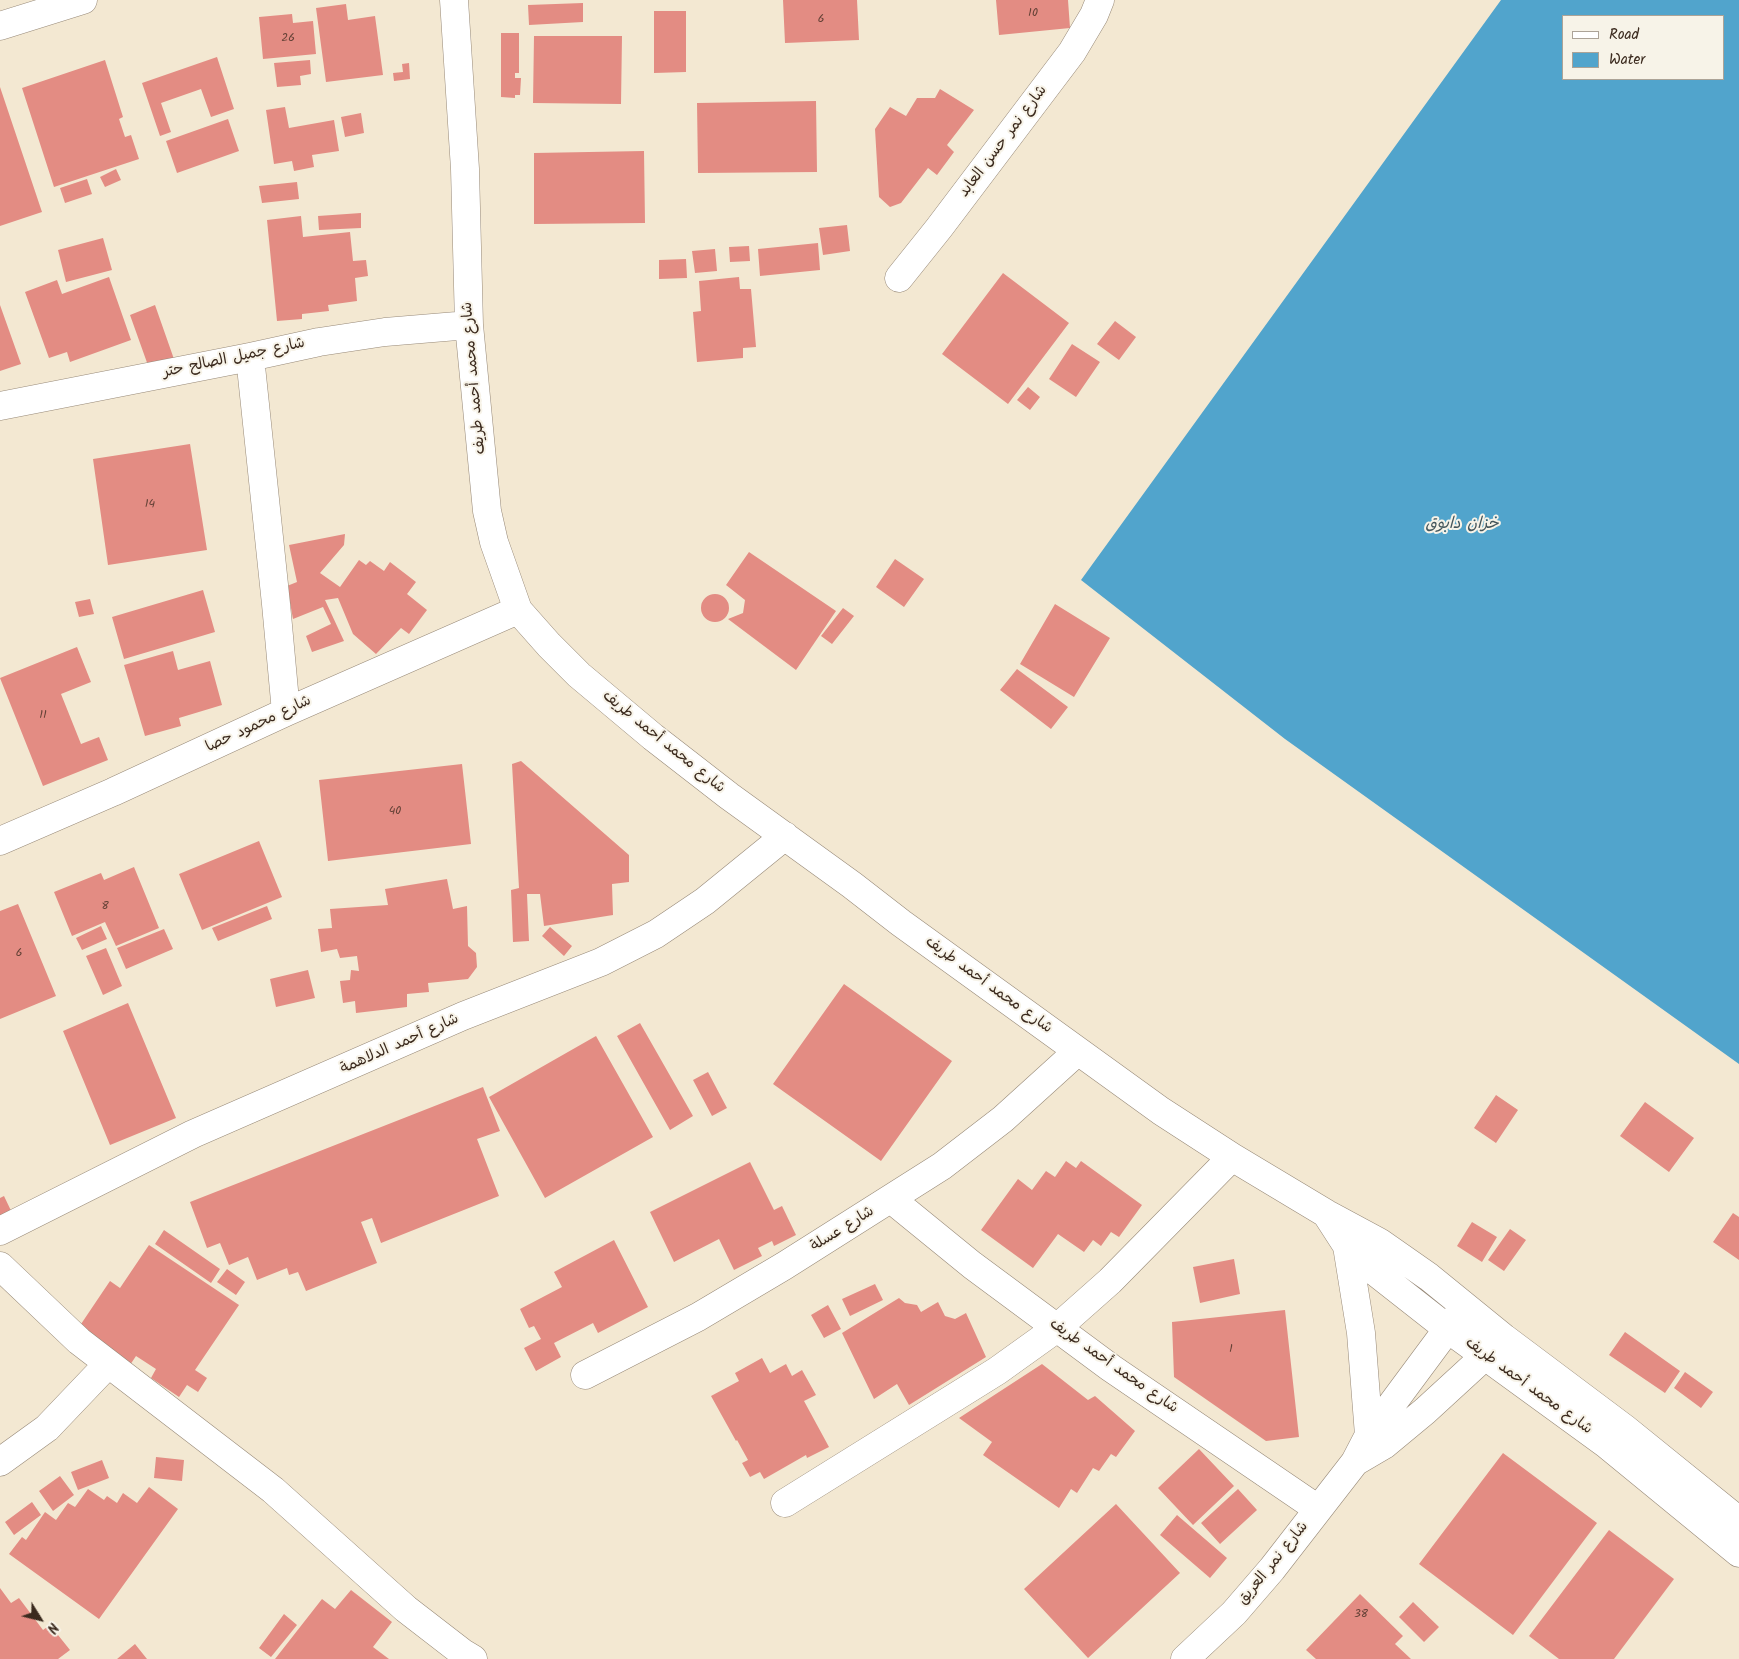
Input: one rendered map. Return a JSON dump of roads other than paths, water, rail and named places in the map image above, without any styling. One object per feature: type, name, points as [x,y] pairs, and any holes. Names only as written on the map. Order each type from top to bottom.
[{"type":"street","points":[[0,26],[37,7],[83,0]]},
{"type":"street","name":"شارع محمد أحمد طريف","points":[[454,0],[465,168],[469,325],[487,511],[494,542],[518,610],[549,645],[594,687],[661,743],[909,929],[1161,1111],[1232,1158],[1379,1242],[1429,1277],[1504,1338],[1617,1423],[1739,1521]]},
{"type":"street","name":"شارع نمر حسن العابد","points":[[899,278],[1072,52],[1094,15],[1100,0]]},
{"type":"street","name":"شارع جميل الصالح حتر","points":[[0,406],[250,358],[319,342],[386,332],[469,325]]},
{"type":"street","points":[[250,358],[286,712]]},
{"type":"street","name":"شارع محمود حصا","points":[[0,840],[113,792],[286,712],[518,610]]},
{"type":"street","name":"شارع أحمد الدلاهمة","points":[[0,1231],[193,1134],[463,1016],[601,962],[656,934],[705,901],[785,836]]},
{"type":"street","name":"شارع عسلة","points":[[585,1375],[698,1317],[784,1266],[942,1166],[1003,1119],[1078,1051]]},
{"type":"street","points":[[785,1503],[996,1371],[1057,1328],[1110,1281],[1232,1158]]},
{"type":"street","name":"شارع محمد أحمد طريف","points":[[891,1199],[972,1265],[1111,1368],[1318,1509]]},
{"type":"street","name":"شارع محمد أحمد طريف","points":[[1327,1214],[1347,1246],[1364,1262],[1448,1329],[1606,1444],[1739,1552]]},
{"type":"street","points":[[1347,1246],[1361,1333],[1369,1434]]},
{"type":"street","points":[[0,1266],[79,1341],[273,1490],[406,1609],[464,1657]]},
{"type":"street","name":"شارع نمر العريق","points":[[1194,1656],[1272,1569],[1355,1462],[1369,1434],[1464,1306]]},
{"type":"street","name":"شارع نمر العريق","points":[[1355,1462],[1384,1445],[1486,1357],[1504,1338]]},
{"type":"street","points":[[0,1462],[47,1428],[108,1364]]},
{"type":"water","name":"خزان دابوق","points":[[1501,0],[1739,0],[1739,1064],[1285,739],[1081,580]]}]
